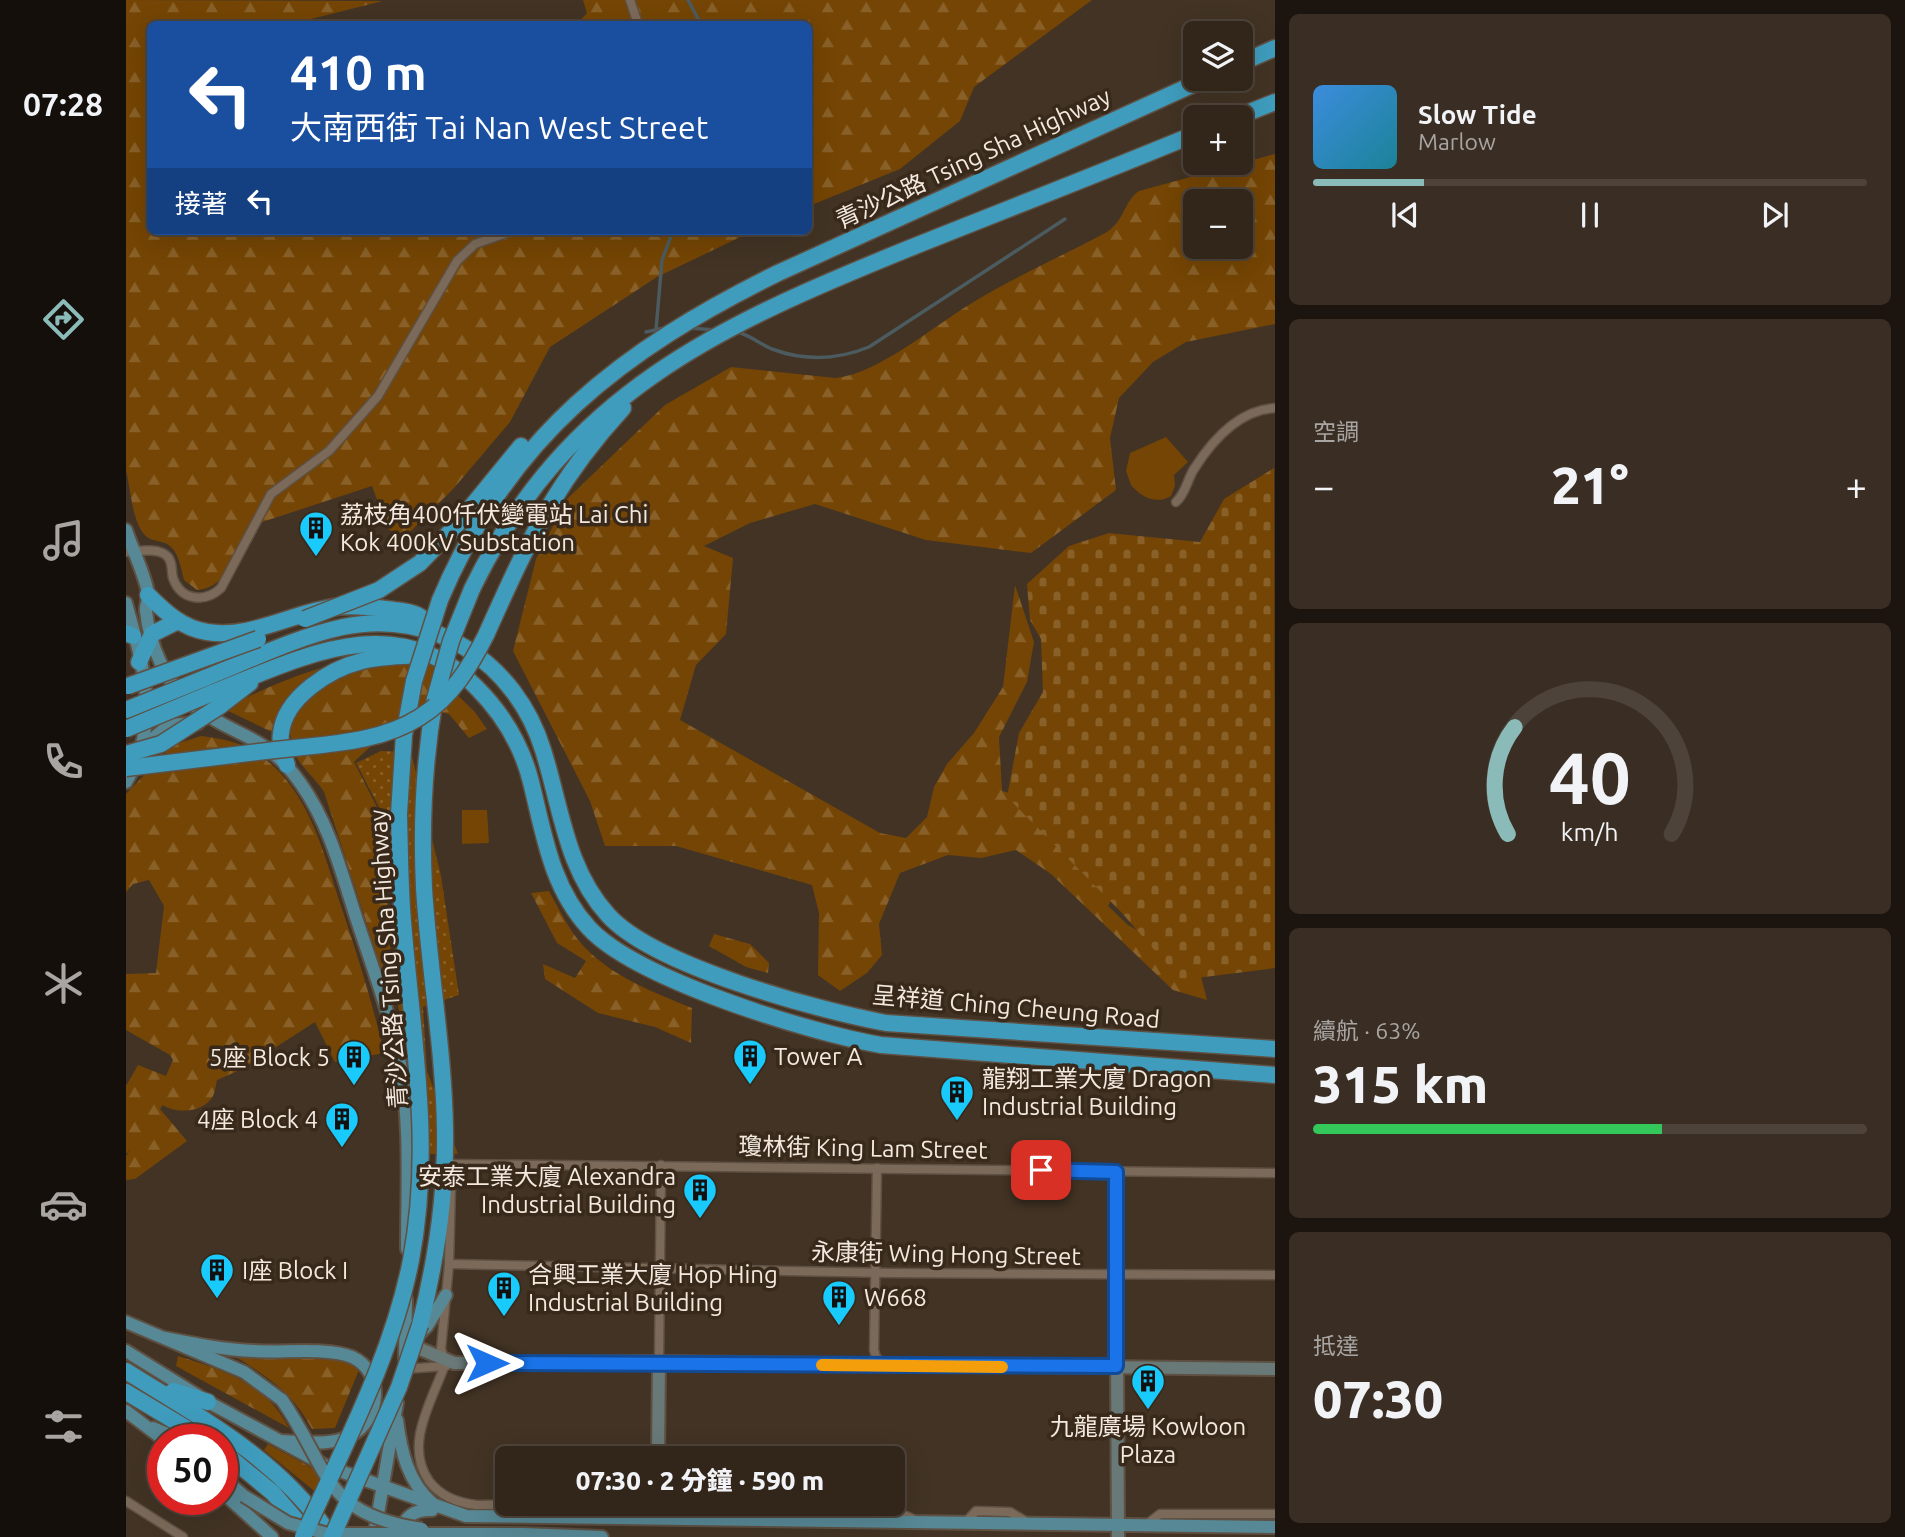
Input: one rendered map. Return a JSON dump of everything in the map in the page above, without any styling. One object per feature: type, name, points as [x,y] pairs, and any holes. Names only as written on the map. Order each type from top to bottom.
[{"type":"highway","points":[[1253,58],[1275,48]]},
{"type":"highway","name":"青沙公路 Tsing Sha Highway","points":[[303,1537],[381,1361],[401,1301],[417,1225],[422,1159],[421,1096],[403,923],[399,814],[404,735],[421,653],[457,562],[503,486],[557,421],[631,357],[717,303],[1183,89]]},
{"type":"highway","points":[[1253,111],[1275,102]]},
{"type":"highway","name":"青沙公路 Tsing Sha Highway","points":[[332,1537],[406,1371],[426,1303],[440,1230],[445,1161],[444,1105],[423,854],[429,736],[443,666],[472,589],[491,551],[521,505],[569,446],[609,408],[660,368],[713,336],[806,290],[1183,139]]},
{"type":"highway","points":[[126,686],[258,639],[396,580],[443,541],[503,466],[538,429],[579,393],[631,357]]},
{"type":"highway","points":[[130,760],[358,739],[398,729],[429,711],[449,693],[469,667],[538,522],[567,473],[599,432],[660,368]]},
{"type":"highway","points":[[148,595],[178,621],[207,632],[243,631],[335,607],[367,606],[414,612],[427,619],[433,632]]},
{"type":"highway","points":[[139,662],[152,634],[178,621]]},
{"type":"highway","name":"呈祥道 Ching Cheung Road","points":[[126,710],[212,692],[289,644],[344,627],[382,622],[433,632],[482,658],[517,694],[538,734],[567,839],[588,889],[610,918],[658,951],[797,1000],[886,1023],[1275,1049]]},
{"type":"highway","name":"呈祥道 Ching Cheung Road","points":[[126,729],[212,692],[322,652],[377,643],[401,645],[434,654],[472,683],[509,728],[531,781],[547,853],[570,902],[596,935],[642,965],[795,1023],[860,1041],[1275,1075]]},
{"type":"highway","points":[[287,765],[281,734],[293,705],[340,669],[368,660],[434,654]]},
{"type":"highway","points":[[130,760],[161,744],[212,692]]},
{"type":"highway","points":[[126,1370],[264,1463],[304,1500],[332,1537]]},
{"type":"highway","points":[[126,1370],[191,1399],[208,1402]]},
{"type":"highway","points":[[126,1392],[159,1424]]},
{"type":"highway","points":[[155,1420],[165,1424]]},
{"type":"highway","points":[[238,1464],[273,1493],[310,1537]]},
{"type":"main road","points":[[126,530],[129,552],[148,595],[145,608],[167,675],[184,698],[209,716],[270,748],[287,765],[306,792],[329,835],[397,1052],[405,1110],[407,1162],[406,1343],[404,1369],[374,1537]]},
{"type":"main road","points":[[126,603],[129,635],[139,662],[149,711],[144,746]]},
{"type":"main road","points":[[126,782],[130,760],[165,727],[178,722],[197,723],[243,732]]},
{"type":"main road","points":[[1116,1172],[1118,1530]]},
{"type":"main road","points":[[406,1343],[422,1333],[446,1295]]},
{"type":"main road","points":[[126,1322],[244,1372],[282,1400],[295,1419],[319,1468],[339,1494],[379,1518],[446,1533]]},
{"type":"main road","points":[[165,1338],[253,1351],[343,1354],[367,1369],[374,1383],[375,1400],[367,1419],[354,1433],[323,1442],[278,1440]]},
{"type":"main road","points":[[406,1343],[447,1363],[659,1362],[1275,1369]]},
{"type":"main road","points":[[126,1351],[208,1402],[326,1466],[445,1511],[476,1518],[1029,1523],[1118,1530],[1146,1525],[1275,1527]]},
{"type":"main road","points":[[658,1446],[659,1362]]},
{"type":"main road","points":[[396,1408],[408,1472],[419,1491],[445,1511]]},
{"type":"main road","points":[[126,1411],[155,1420]]},
{"type":"main road","points":[[238,1491],[288,1523],[328,1534],[446,1533],[602,1537]]},
{"type":"main road","points":[[238,1506],[272,1537]]},
{"type":"main road","points":[[399,1537],[403,1522],[416,1511],[445,1511]]},
{"type":"street","points":[[630,0],[637,21]]},
{"type":"street","points":[[129,552],[162,553],[168,557],[172,574],[183,593],[198,599],[214,595],[253,532],[271,494],[329,451],[378,396],[457,261],[475,244],[501,235]]},
{"type":"street","points":[[1176,502],[1183,496],[1195,467],[1238,418],[1255,411],[1275,408]]},
{"type":"street","name":"瓊林街 King Lam Street","points":[[449,1264],[451,1164],[1275,1173]]},
{"type":"street","points":[[659,1362],[661,1165]]},
{"type":"street","points":[[877,1168],[874,1350],[876,1357],[886,1366]]},
{"type":"street","points":[[449,1264],[441,1349],[447,1363],[417,1446],[421,1467],[441,1494],[477,1505],[495,1505]]},
{"type":"street","name":"永康街 Wing Hong Street","points":[[449,1264],[1116,1276],[1154,1273],[1275,1275]]},
{"type":"street","points":[[404,1369],[447,1363]]},
{"type":"street","points":[[126,1501],[183,1537]]},
{"type":"street","points":[[1146,1525],[1160,1514],[1275,1514]]},
{"type":"green space","points":[[126,0],[383,1],[303,21],[147,21],[147,235],[745,235],[657,277],[550,347],[510,422],[454,488],[404,538],[388,529],[372,486],[247,527],[224,576],[208,588],[197,590],[184,580],[180,563],[170,546],[152,540],[141,530],[133,509],[126,470]]},
{"type":"green space","points":[[583,0],[1092,0],[974,87],[960,121],[900,169],[812,205],[812,21],[580,21],[587,13]]},
{"type":"green space","points":[[1275,154],[1275,324],[1186,342],[1153,362],[1119,398],[1110,438],[1116,490],[1031,553],[926,540],[815,504],[750,523],[704,546],[733,558],[726,634],[696,665],[680,720],[880,833],[906,838],[927,817],[934,787],[947,764],[974,733],[1003,687],[1015,585],[1034,642],[1027,682],[999,737],[1002,791],[1032,799],[1134,857],[1108,906],[1128,925],[1198,965],[1207,1000],[1173,990],[1051,874],[1016,850],[981,858],[948,855],[900,873],[879,924],[882,955],[867,973],[840,991],[818,975],[819,913],[812,885],[676,846],[605,846],[590,801],[513,651],[536,559],[567,499],[665,405],[731,367],[835,378],[871,367],[993,291],[1107,232],[1117,222],[1139,191],[1198,175],[1253,175],[1253,160]]},
{"type":"green space","points":[[1166,437],[1188,462],[1174,475],[1175,486],[1171,496],[1154,500],[1144,496],[1131,485],[1126,471],[1130,453]]},
{"type":"green space","points":[[1274,468],[1275,968],[1181,980],[1121,912],[1007,797],[1019,733],[1043,692],[1041,639],[1030,620],[1027,584],[1069,546],[1109,533],[1200,542],[1224,499]]},
{"type":"green space","points":[[381,654],[450,665],[448,686],[474,711],[487,729],[469,738],[449,714],[420,707],[403,716],[354,762],[382,817],[394,1007],[324,792],[297,759],[291,744],[291,735],[272,732],[224,709],[301,675]]},
{"type":"green space","points":[[201,736],[247,747],[261,756],[278,770],[303,806],[329,867],[365,981],[384,1053],[335,1062],[315,1022],[242,1069],[217,1080],[213,1096],[203,1106],[182,1111],[163,1105],[160,1109],[187,1141],[135,1179],[126,1180],[126,1156],[130,1150],[126,1154],[126,1086],[138,1065],[166,1076],[173,1060],[170,1055],[126,1030],[126,974],[156,973],[164,906],[149,880],[133,884],[126,892],[126,794],[173,745]]},
{"type":"green space","points":[[381,751],[411,752],[441,876],[459,995],[423,1007],[427,1071],[458,1154],[427,1154],[392,974],[405,857],[356,763]]},
{"type":"green space","points":[[462,810],[487,810],[489,843],[462,844]]},
{"type":"green space","points":[[549,891],[573,933],[597,959],[627,979],[692,1008],[691,1043],[655,1027],[598,1013],[545,979],[543,964],[575,978],[586,961],[557,943],[531,893]]},
{"type":"green space","points":[[714,934],[750,944],[769,963],[768,973],[746,967],[709,946]]},
{"type":"green space","points":[[230,1353],[334,1360],[348,1363],[359,1370],[335,1428],[312,1429],[286,1394]]},
{"type":"green space","points":[[178,1356],[227,1373],[256,1389],[289,1428],[176,1366]]},
{"type":"green space","points":[[268,1444],[327,1476],[318,1494],[264,1450]]},
{"type":"waterway","points":[[688,0],[699,21]]},
{"type":"waterway","points":[[738,332],[772,349],[796,356],[833,357],[869,347],[1065,219]]},
{"type":"waterway","points":[[656,330],[662,260],[671,235]]},
{"type":"waterway","points":[[646,332],[664,328]]},
{"type":"waterway","points":[[689,328],[716,330]]},
{"type":"slow traffic","points":[[822,1365],[1002,1367]]},
{"type":"place","name":"荔枝角400仟伏變電站 Lai Chi Kok 400kV Substation","points":[[316,558]]},
{"type":"place","name":"Tower A","points":[[750,1086]]},
{"type":"place","name":"5座 Block 5","points":[[354,1087]]},
{"type":"place","name":"龍翔工業大廈 Dragon Industrial Building","points":[[957,1122]]},
{"type":"place","name":"4座 Block 4","points":[[342,1149]]},
{"type":"place","name":"安泰工業大廈 Alexandra Industrial Building","points":[[700,1220]]},
{"type":"place","name":"I座 Block I","points":[[217,1300]]},
{"type":"place","name":"合興工業大廈 Hop Hing Industrial Building","points":[[504,1318]]},
{"type":"place","name":"W668","points":[[839,1327]]},
{"type":"place","name":"九龍廣場 Kowloon Plaza","points":[[1148,1411]]},
{"type":"route","points":[[487,1363],[1116,1366],[1116,1172],[1041,1170]]}]
